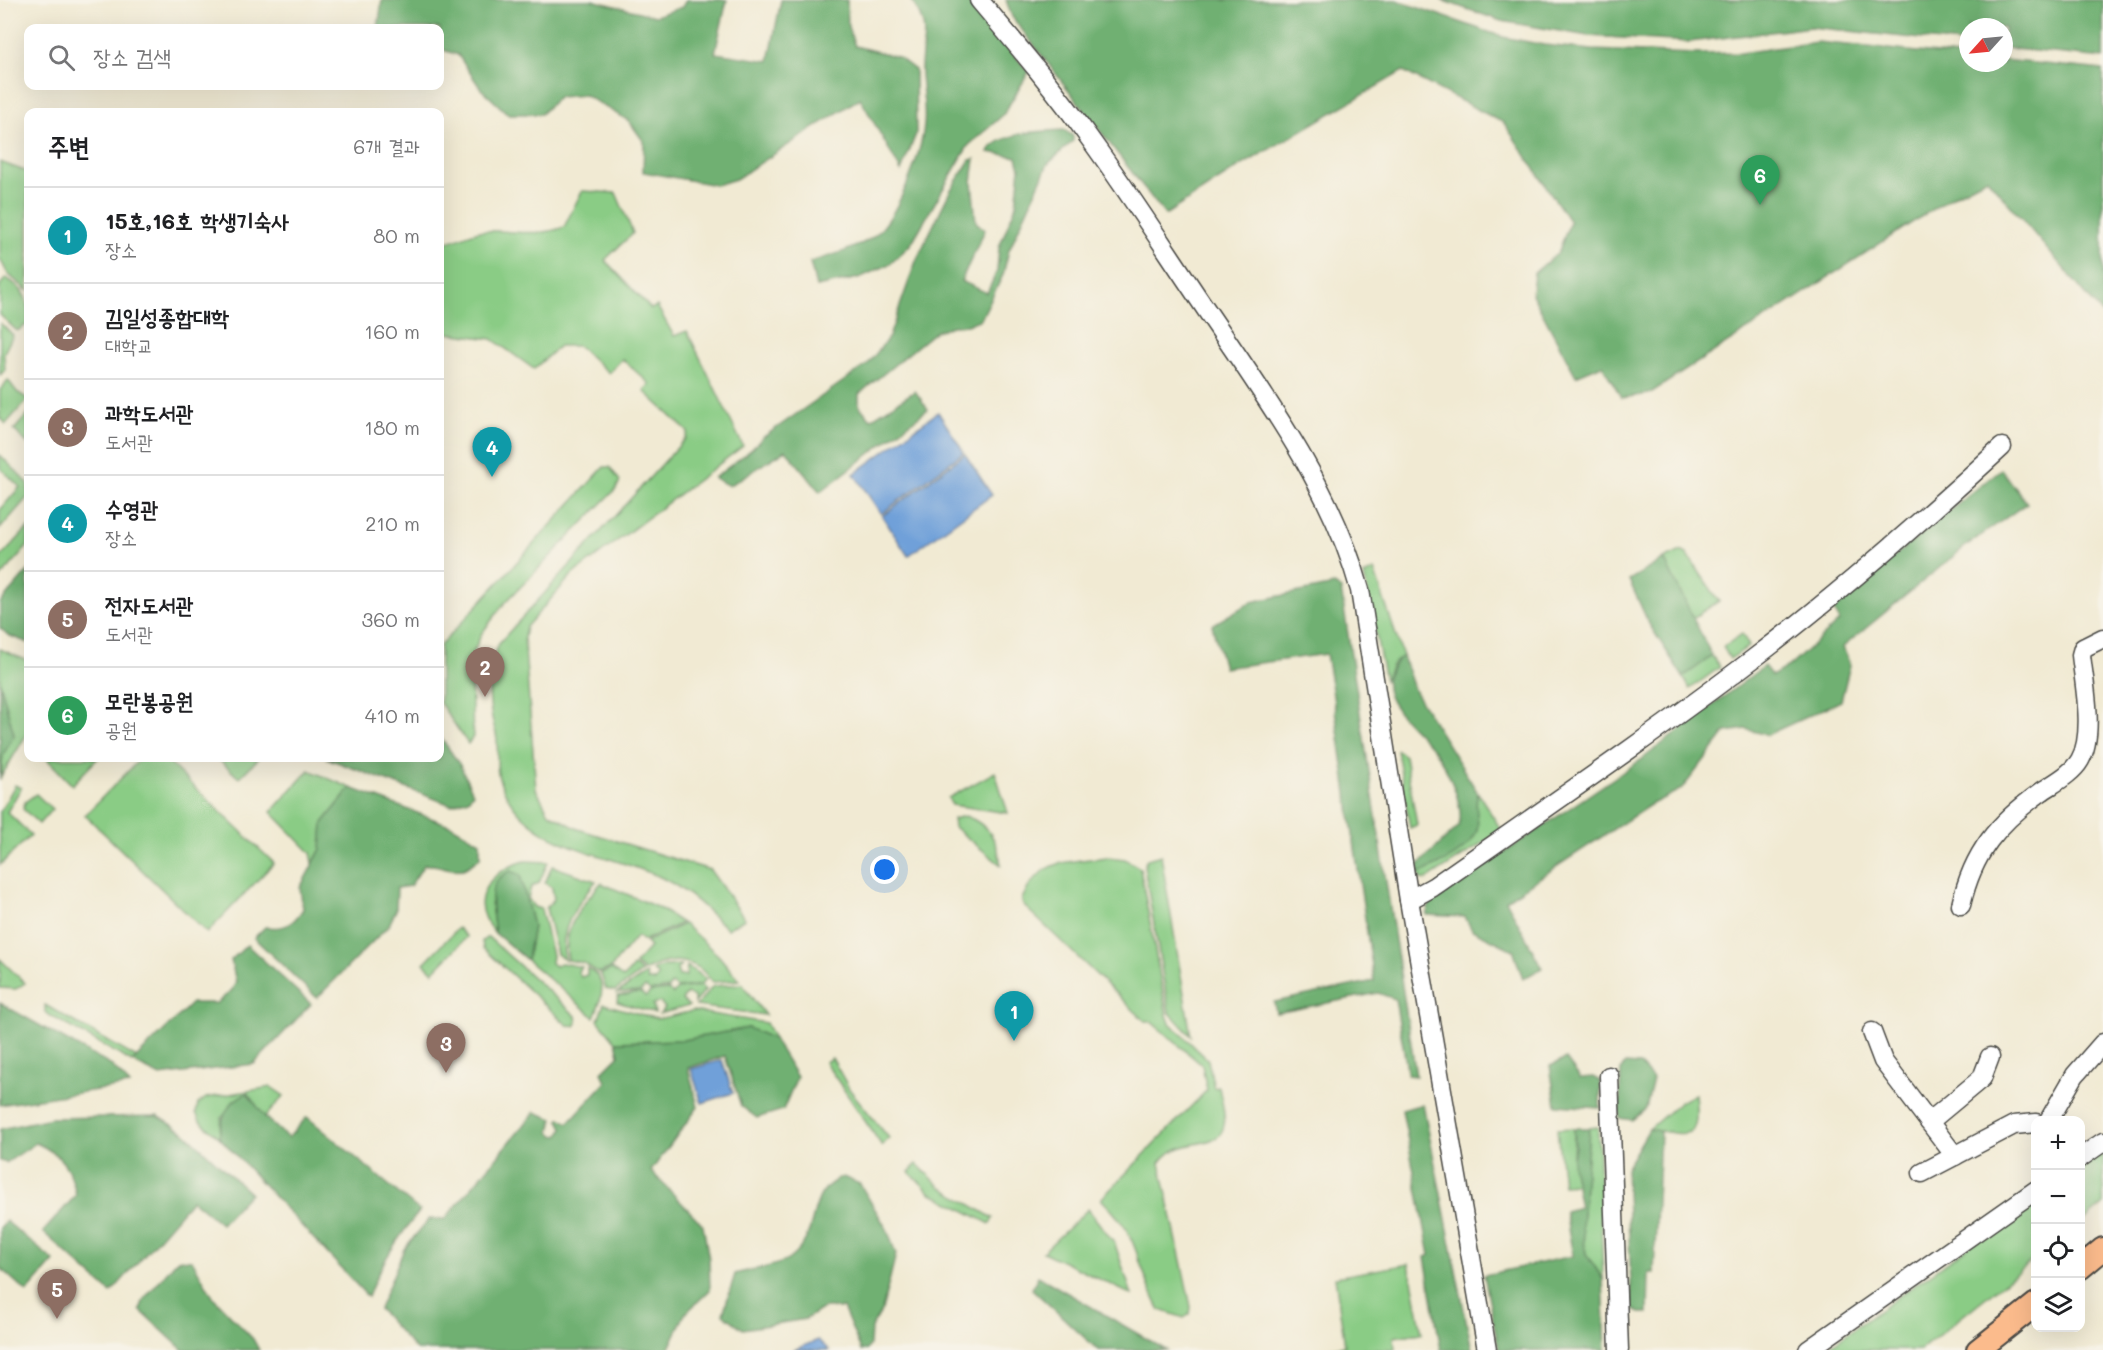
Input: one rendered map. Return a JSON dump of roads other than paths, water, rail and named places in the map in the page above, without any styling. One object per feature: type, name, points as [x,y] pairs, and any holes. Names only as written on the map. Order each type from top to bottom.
[{"type":"main road","points":[[2085,1264],[2103,1249]]},
{"type":"main road","points":[[1978,1350],[2031,1308]]},
{"type":"street","points":[[979,0],[1091,140],[1293,441],[1321,489],[1348,548],[1360,590],[1409,900],[1487,1350]]},
{"type":"street","points":[[1409,900],[1433,887],[1602,769],[1755,657],[1940,505],[2001,447]]},
{"type":"street","points":[[1961,905],[1968,875],[1981,850],[2017,810],[2067,775],[2080,760],[2087,721],[2080,655],[2084,648],[2103,638]]},
{"type":"street","points":[[1872,1032],[1883,1061],[1955,1156]]},
{"type":"street","points":[[2051,1116],[2075,1075],[2103,1043]]},
{"type":"street","points":[[1929,1122],[1982,1078],[1990,1057]]},
{"type":"street","points":[[1609,1076],[1619,1350]]},
{"type":"street","points":[[1922,1173],[2014,1125],[2031,1123]]},
{"type":"street","points":[[2085,1155],[2103,1142]]},
{"type":"street","points":[[1808,1350],[2031,1194]]},
{"type":"water","points":[[938,412],[964,452],[881,514],[854,474]]},
{"type":"water","points":[[965,454],[992,495],[908,556],[882,516]]},
{"type":"water","points":[[722,1060],[733,1093],[702,1103],[691,1069]]},
{"type":"water","points":[[818,1340],[829,1350],[793,1350]]},
{"type":"place","name":"모란봉공원","points":[[1760,205]]},
{"type":"place","name":"수영관","points":[[492,477]]},
{"type":"place","name":"김일성종합대학","points":[[485,697]]},
{"type":"place","name":"15호,16호 학생기숙사","points":[[1014,1041]]},
{"type":"place","name":"과학도서관","points":[[446,1073]]},
{"type":"place","name":"전자도서관","points":[[57,1319]]}]
